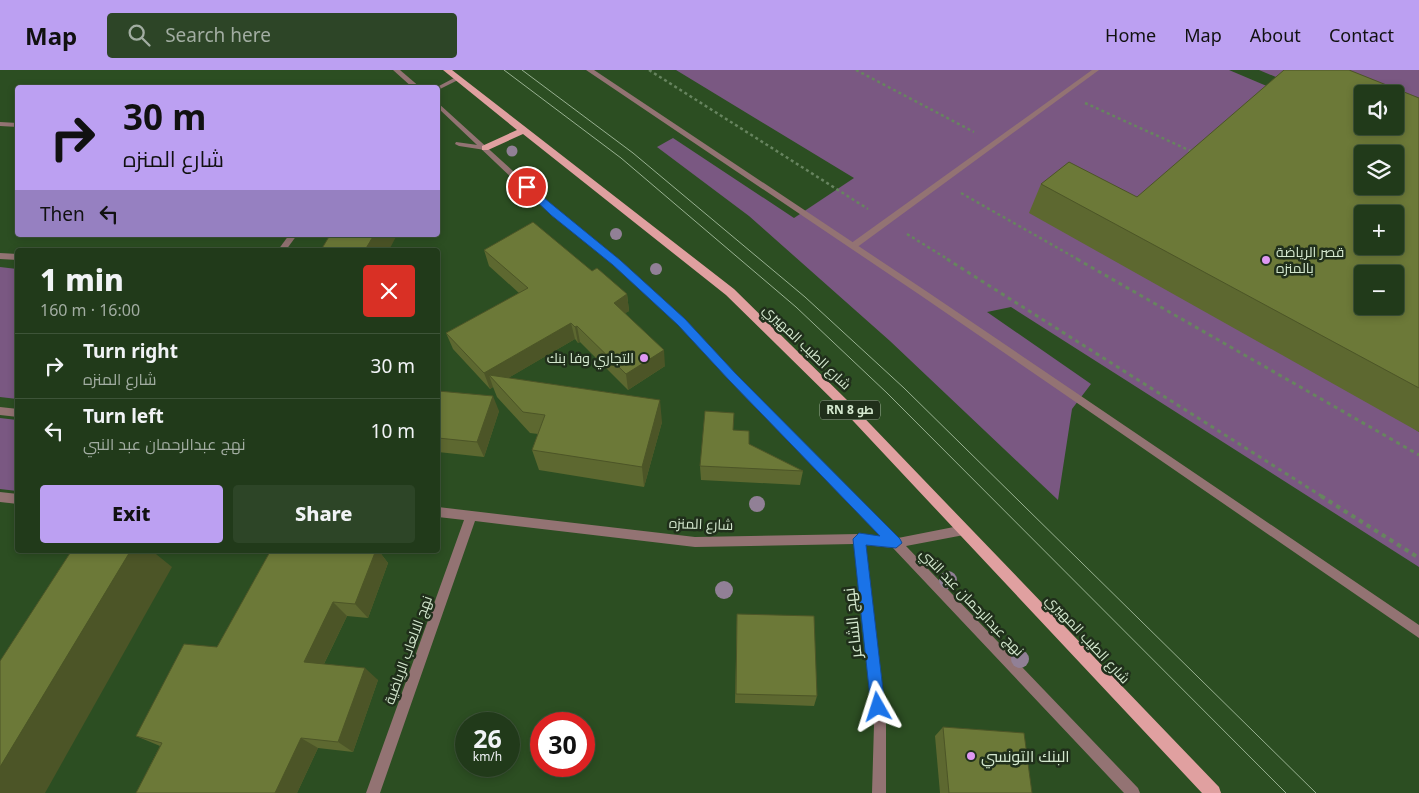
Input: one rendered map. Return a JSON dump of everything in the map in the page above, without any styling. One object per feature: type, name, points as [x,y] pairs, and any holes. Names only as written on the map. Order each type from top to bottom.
[{"type":"main road","name":"شارع الطيب المهيري","points":[[447,70],[730,292],[844,404],[1213,793]]},
{"type":"main road","points":[[485,148],[524,130]]},
{"type":"street","points":[[396,70],[414,85]]},
{"type":"street","points":[[589,70],[853,246],[1419,632]]},
{"type":"street","points":[[853,246],[1096,70]]},
{"type":"street","points":[[440,87],[458,78]]},
{"type":"street","name":"نهج عبدالرحمان عبد النبي","points":[[440,107],[554,213],[617,262],[682,322],[732,377],[896,543],[1133,793]]},
{"type":"street","points":[[0,124],[15,125]]},
{"type":"street","points":[[459,144],[485,148]]},
{"type":"street","points":[[284,248],[292,237]]},
{"type":"street","points":[[0,256],[15,257]]},
{"type":"street","points":[[0,410],[15,412]]},
{"type":"street","points":[[0,497],[15,498]]},
{"type":"street","name":"شارع المنزه","points":[[440,512],[694,542],[859,539],[896,543],[964,530]]},
{"type":"street","name":"نهج الالعاب الرياضية","points":[[373,793],[471,516]]},
{"type":"street","name":"نهج الشاعر","points":[[859,539],[880,726],[879,793]]},
{"type":"path","points":[[649,70],[1419,558]]},
{"type":"path","points":[[856,70],[994,143]]},
{"type":"path","points":[[1064,94],[1201,155]]},
{"type":"path","points":[[941,182],[1419,455]]},
{"type":"shaded area","points":[[676,70],[1229,70],[1276,90],[1121,226],[1419,432],[1419,567],[1011,307],[987,312],[1091,384],[1072,409],[1058,500],[890,341],[749,216],[657,147],[673,138],[794,218],[854,178]]},
{"type":"shaded area","points":[[1259,70],[1419,70],[1419,136],[1404,130],[1404,85],[1354,85],[1354,110]]},
{"type":"shaded area","points":[[0,267],[15,269],[15,399],[0,397]]},
{"type":"shaded area","points":[[0,418],[15,420],[15,491],[0,489]]},
{"type":"building","name":"قصر الرياضة بالمنزه","points":[[1284,70],[1349,70],[1386,85],[1354,85],[1354,135],[1404,135],[1404,92],[1419,98],[1419,388],[1041,184],[1069,162],[1137,197]]},
{"type":"building","points":[[533,222],[592,271],[597,268],[627,294],[614,303],[664,350],[626,374],[577,326],[575,327],[571,323],[484,373],[446,333],[528,288],[484,250]]},
{"type":"building","points":[[329,237],[373,237],[366,248],[322,248]]},
{"type":"building","points":[[489,375],[660,400],[642,467],[532,450],[545,415],[523,412]]},
{"type":"building","points":[[440,391],[493,396],[477,442],[440,438]]},
{"type":"building","points":[[705,411],[734,413],[733,430],[749,431],[749,444],[803,471],[700,466]]},
{"type":"building","points":[[70,553],[129,553],[0,767],[0,661]]},
{"type":"building","points":[[269,553],[375,553],[355,604],[333,602],[304,662],[365,668],[338,742],[301,738],[275,793],[136,793],[162,743],[136,736],[184,644],[217,647]]},
{"type":"building","points":[[737,614],[814,616],[817,696],[736,694]]},
{"type":"building","points":[[943,727],[1024,733],[1032,793],[949,793]]},
{"type":"tram line","points":[[504,70],[621,158],[796,307],[887,393],[1286,793]]},
{"type":"tram line","points":[[522,70],[633,153],[805,297],[904,388],[1316,793]]},
{"type":"place","name":"قصر الرياضة بالمنزه","points":[[1266,260]]},
{"type":"place","name":"التجاري وفا بنك","points":[[644,358]]},
{"type":"place","name":"البنك التونسي","points":[[971,756]]},
{"type":"route","points":[[527,187],[554,213],[617,262],[682,322],[732,377],[896,543],[859,539],[878,707]]}]
